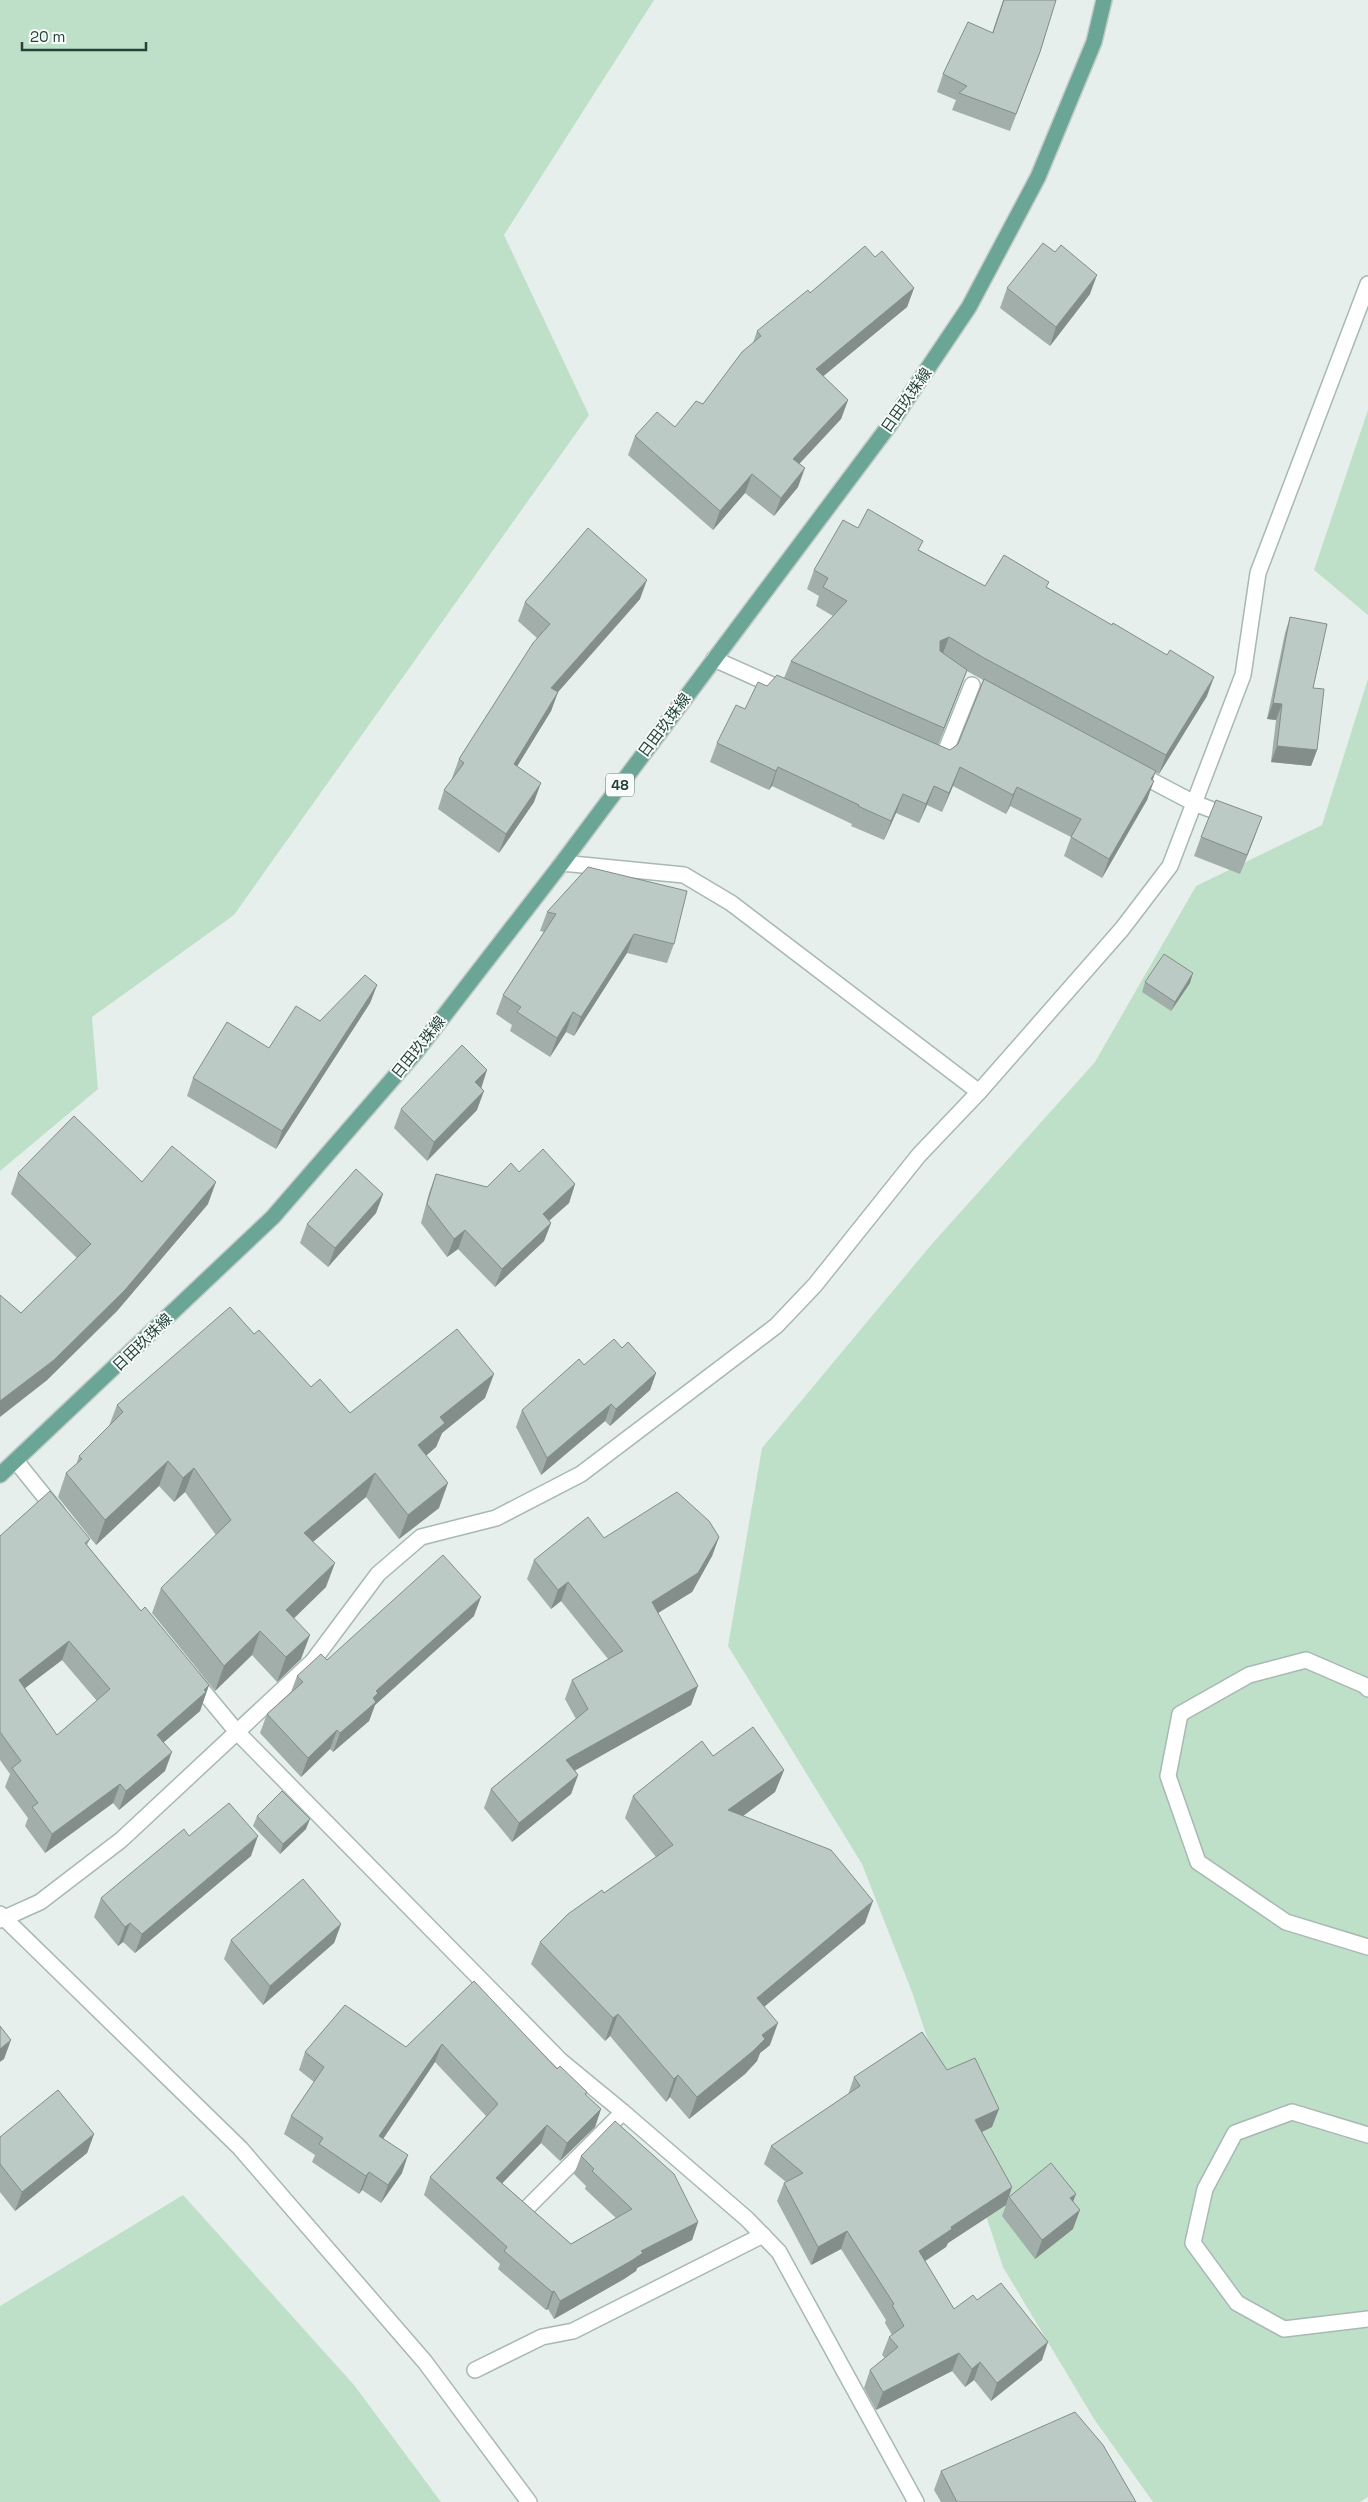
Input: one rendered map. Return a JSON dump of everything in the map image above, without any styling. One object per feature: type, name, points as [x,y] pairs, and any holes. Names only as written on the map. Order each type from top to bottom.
[{"type":"main road","name":"日田玖珠線","points":[[0,1475],[16,1462],[273,1217],[416,1052],[562,864],[891,424],[969,307],[1038,177],[1094,42],[1104,0]]},
{"type":"street","points":[[529,2502],[426,2362],[240,2148],[1,1917],[40,1902],[121,1840],[313,1661],[378,1574],[421,1537],[496,1518],[582,1474],[776,1326],[815,1285],[919,1155],[979,1092],[1122,929],[1170,866],[1243,675],[1258,573],[1368,284]]},
{"type":"street","points":[[714,659],[802,698]]},
{"type":"street","points":[[956,675],[989,695]]},
{"type":"street","points":[[925,753],[942,760],[972,686]]},
{"type":"street","points":[[1125,767],[1194,803],[1223,814]]},
{"type":"street","points":[[562,864],[684,875],[730,903],[979,1092]]},
{"type":"street","points":[[16,1462],[66,1523]]},
{"type":"street","points":[[1368,1689],[1364,1685],[1306,1660],[1249,1675],[1180,1714],[1168,1776],[1198,1862],[1286,1922],[1368,1947]]},
{"type":"street","points":[[186,1670],[237,1732],[560,2061],[623,2112],[763,2235],[779,2252],[916,2502]]},
{"type":"street","points":[[524,2211],[623,2112]]},
{"type":"street","points":[[1368,2135],[1292,2112],[1235,2133],[1205,2189],[1193,2243],[1236,2303],[1284,2329],[1368,2319]]},
{"type":"street","points":[[475,2370],[542,2337],[573,2331],[763,2235]]},
{"type":"green space","points":[[0,0],[654,0],[504,235],[589,415],[234,915],[92,1017],[98,1089],[0,1171]]},
{"type":"green space","points":[[1368,410],[1368,615],[1314,570]]},
{"type":"green space","points":[[1368,679],[1368,2497],[1360,2502],[1153,2502],[1094,2419],[1003,2267],[912,1992],[862,1864],[728,1646],[762,1448],[931,1245],[1095,1062],[1196,886],[1322,825]]},
{"type":"green space","points":[[183,2195],[354,2385],[441,2502],[0,2502],[0,2306]]},
{"type":"building","points":[[1004,0],[1056,0],[1040,52],[1016,114],[959,93],[967,86],[943,74],[968,22],[993,33]]},
{"type":"building","points":[[1043,243],[1055,252],[1061,245],[1097,275],[1056,327],[1007,288]]},
{"type":"building","points":[[865,246],[875,257],[882,251],[914,288],[816,369],[848,400],[793,459],[805,468],[781,498],[752,474],[720,511],[635,436],[657,412],[675,427],[696,401],[703,404],[742,352],[761,336],[757,331],[808,290],[810,293]]},
{"type":"building","points":[[868,509],[923,541],[918,550],[985,586],[1004,555],[1049,582],[1046,587],[1167,655],[1170,650],[1214,677],[1166,755],[984,658],[949,637],[940,641],[940,651],[967,670],[944,728],[791,661],[847,601],[823,587],[828,578],[814,570],[843,520],[858,528]]},
{"type":"building","points":[[588,528],[647,580],[551,688],[558,692],[514,764],[541,783],[506,834],[444,790],[464,763],[459,759],[533,643],[550,624],[525,602]]},
{"type":"building","points":[[1290,617],[1327,624],[1313,688],[1324,689],[1317,750],[1277,746],[1282,704],[1273,703]]},
{"type":"building","points":[[777,675],[950,750],[958,744],[984,679],[1156,771],[1151,779],[1154,781],[1109,859],[1071,837],[1081,819],[1017,787],[1013,795],[960,767],[949,793],[934,786],[926,804],[903,794],[891,821],[778,767],[776,771],[717,743],[736,705],[745,709],[758,682],[767,686]]},
{"type":"building","points":[[1216,800],[1262,817],[1247,855],[1201,837]]},
{"type":"building","points":[[588,867],[687,891],[674,944],[634,934],[581,1017],[573,1012],[557,1038],[517,1012],[521,1007],[503,995],[556,914],[547,912]]},
{"type":"building","points":[[1164,954],[1193,973],[1175,1002],[1145,982]]},
{"type":"building","points":[[365,975],[377,985],[282,1131],[193,1078],[227,1022],[269,1048],[296,1006],[320,1021]]},
{"type":"building","points":[[462,1045],[487,1070],[475,1082],[484,1091],[434,1142],[401,1109]]},
{"type":"building","points":[[74,1116],[142,1182],[172,1146],[216,1182],[125,1290],[54,1360],[0,1401],[0,1295],[21,1313],[91,1244],[18,1173]]},
{"type":"building","points":[[543,1149],[575,1184],[543,1214],[551,1223],[502,1269],[465,1230],[454,1239],[427,1204],[436,1174],[487,1187],[511,1163],[519,1172]]},
{"type":"building","points":[[356,1169],[383,1194],[335,1248],[307,1224]]},
{"type":"building","points":[[230,1307],[254,1334],[259,1330],[311,1387],[320,1379],[350,1413],[457,1329],[494,1374],[440,1417],[445,1423],[418,1445],[448,1483],[408,1515],[375,1473],[304,1533],[335,1563],[286,1610],[310,1635],[286,1657],[260,1631],[224,1666],[161,1588],[231,1520],[194,1468],[183,1478],[168,1461],[105,1520],[66,1473],[82,1459],[79,1456],[123,1412],[117,1405]]},
{"type":"building","points":[[614,1339],[622,1348],[628,1342],[656,1373],[616,1409],[611,1404],[547,1458],[522,1410],[579,1359],[584,1365]]},
{"type":"building","points":[[50,1491],[90,1539],[85,1543],[141,1611],[145,1607],[209,1685],[204,1690],[206,1692],[157,1735],[172,1752],[126,1791],[120,1784],[52,1834],[32,1807],[38,1803],[12,1768],[21,1761],[0,1732],[0,1536]],"holes":[[[69,1641],[110,1689],[57,1735],[19,1680]]]},
{"type":"building","points":[[677,1492],[709,1521],[719,1537],[698,1573],[652,1602],[698,1686],[566,1760],[578,1775],[519,1823],[491,1789],[588,1709],[572,1680],[623,1651],[568,1582],[558,1590],[534,1560],[588,1517],[604,1538]]},
{"type":"building","points":[[443,1555],[481,1597],[376,1691],[378,1693],[373,1698],[376,1702],[340,1733],[337,1730],[308,1758],[267,1714],[303,1682],[297,1676],[321,1654],[327,1660]]},
{"type":"building","points":[[753,1727],[784,1770],[728,1810],[831,1850],[873,1901],[757,1998],[778,2023],[762,2035],[765,2039],[753,2051],[697,2097],[678,2075],[674,2079],[618,2014],[613,2018],[540,1942],[568,1914],[602,1890],[604,1893],[673,1845],[633,1796],[702,1741],[713,1756]]},
{"type":"building","points":[[282,1791],[310,1819],[283,1844],[257,1816]]},
{"type":"building","points":[[229,1803],[258,1836],[142,1934],[130,1923],[125,1927],[101,1898],[184,1829],[189,1836]]},
{"type":"building","points":[[303,1879],[341,1924],[270,1986],[231,1940]]},
{"type":"building","points":[[474,1981],[557,2069],[560,2066],[587,2092],[585,2094],[601,2109],[567,2143],[547,2125],[496,2178],[571,2244],[632,2209],[592,2171],[594,2169],[581,2156],[615,2121],[674,2174],[698,2222],[641,2251],[643,2253],[631,2261],[560,2301],[554,2291],[552,2292],[504,2251],[507,2247],[430,2177],[498,2104],[442,2044],[379,2136],[408,2155],[388,2185],[369,2172],[366,2176],[319,2144],[323,2138],[291,2116],[324,2067],[305,2052],[345,2005],[406,2047]]},
{"type":"building","points":[[0,2026],[11,2040],[0,2049]]},
{"type":"building","points":[[922,2032],[947,2070],[975,2058],[999,2109],[975,2120],[1012,2187],[951,2227],[952,2229],[919,2251],[954,2309],[973,2295],[977,2300],[1001,2283],[1048,2342],[997,2383],[980,2362],[972,2369],[959,2353],[883,2392],[870,2370],[898,2347],[889,2337],[904,2326],[892,2305],[894,2304],[847,2231],[818,2247],[784,2183],[803,2173],[771,2146],[860,2086],[854,2077]]},
{"type":"building","points":[[58,2090],[94,2134],[22,2192],[0,2164],[0,2137]]},
{"type":"building","points":[[1051,2163],[1076,2194],[1070,2198],[1080,2210],[1042,2240],[1009,2197]]},
{"type":"building","points":[[1075,2412],[1103,2445],[1136,2502],[957,2502],[941,2471]]}]
